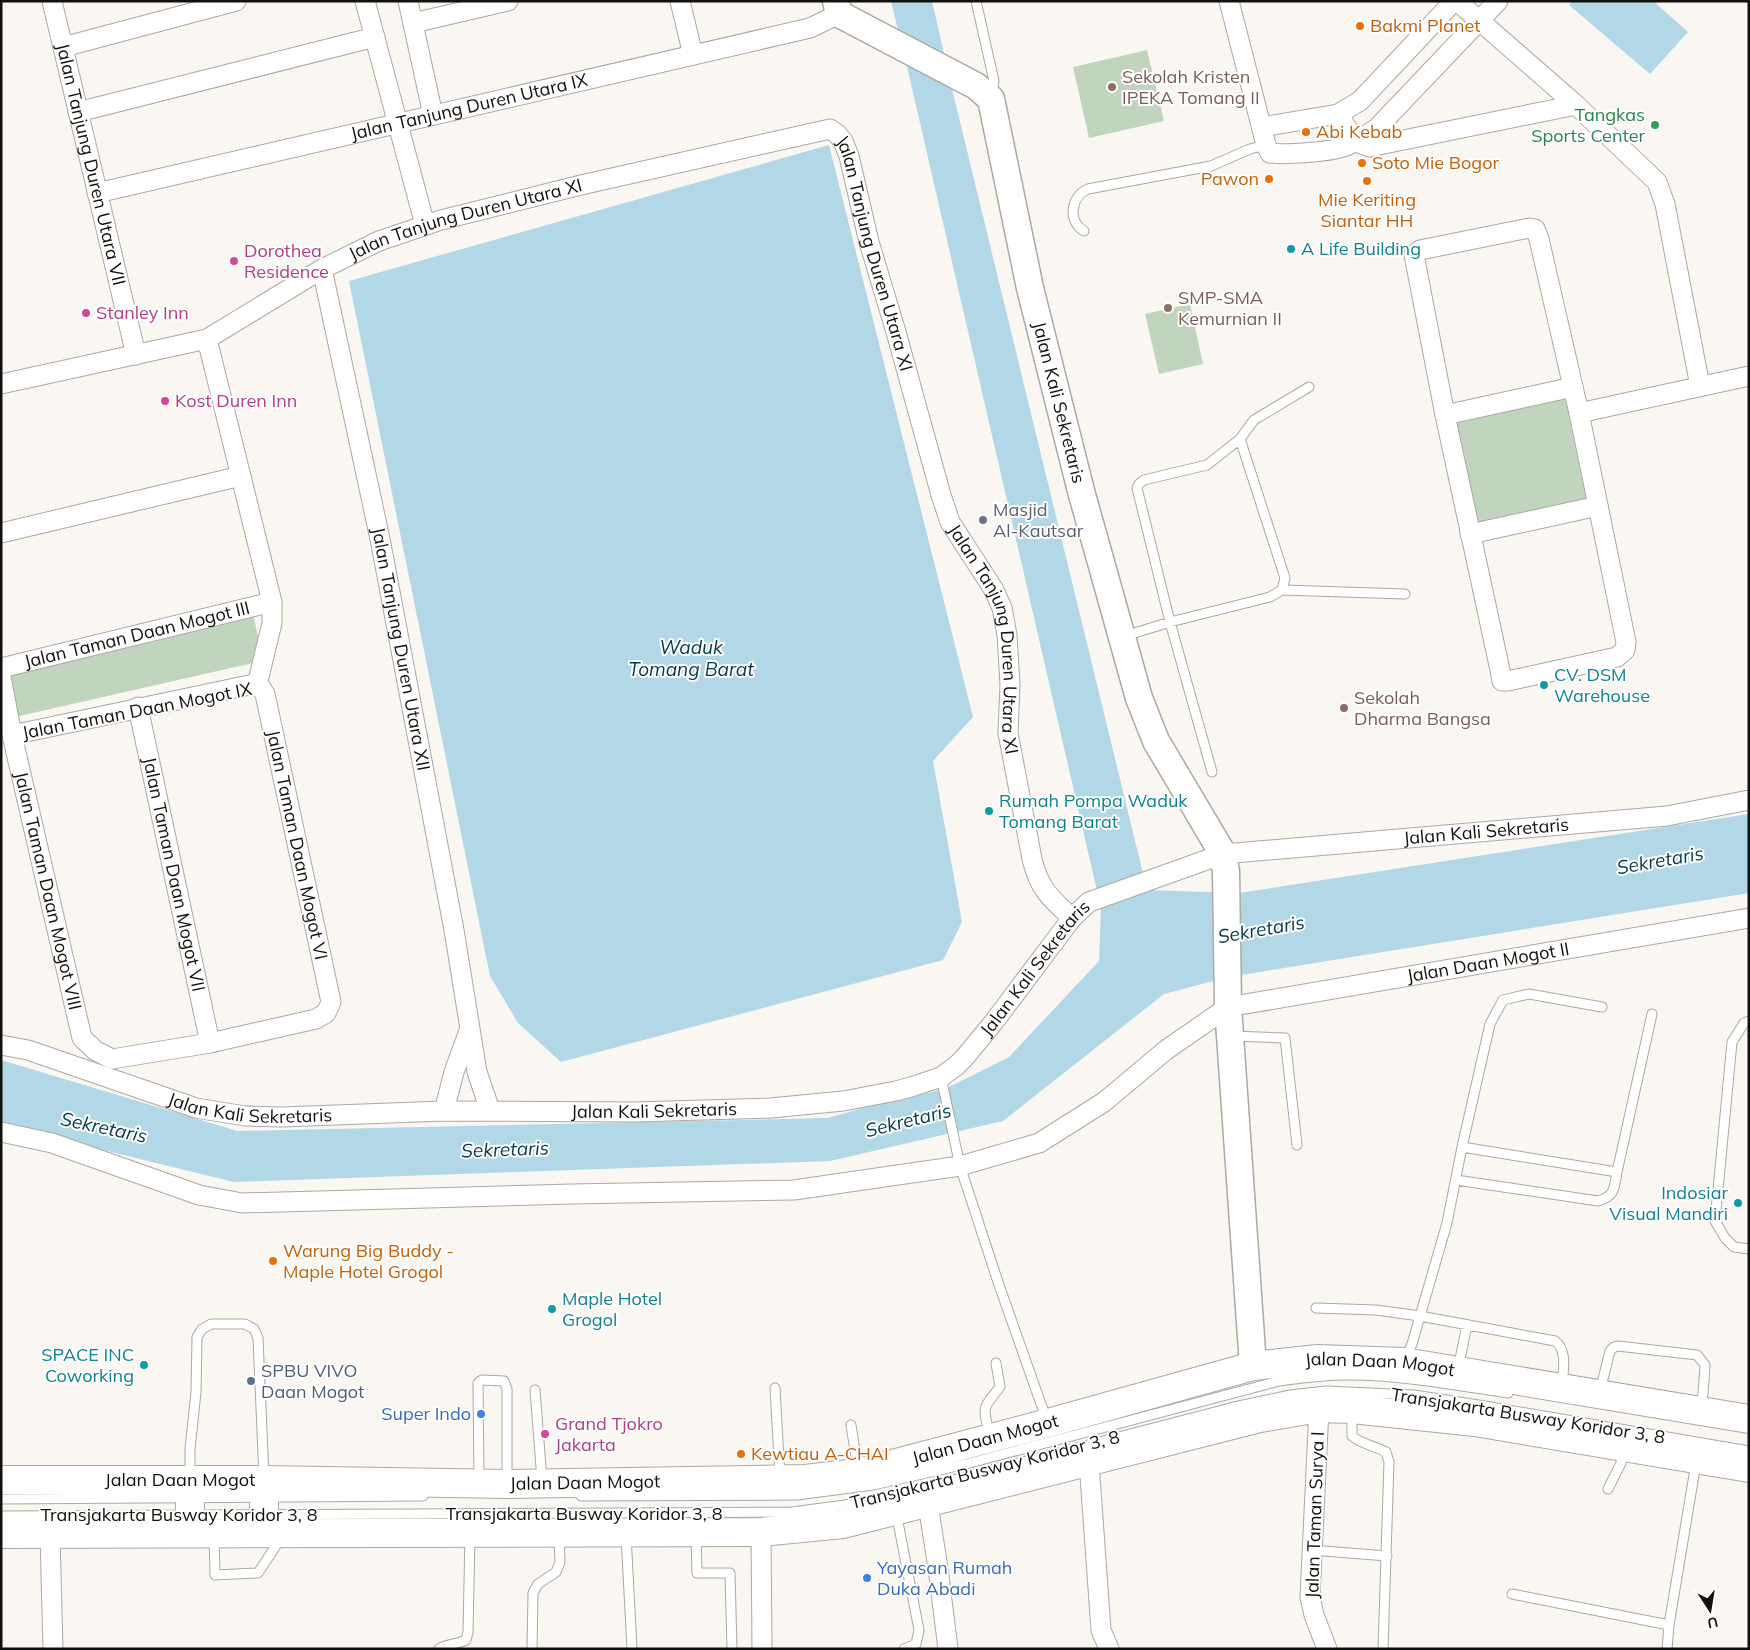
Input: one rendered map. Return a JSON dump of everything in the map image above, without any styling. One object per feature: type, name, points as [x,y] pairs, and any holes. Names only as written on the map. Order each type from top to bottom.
[{"type":"highway","name":"Jalan Daan Mogot","points":[[1,1480],[195,1512],[268,1512],[479,1483],[805,1479],[858,1473],[1253,1366],[1318,1359],[1404,1362],[1749,1419]]},
{"type":"highway","name":"Jalan Daan Mogot","points":[[1,1534],[50,1534],[195,1512],[268,1512],[470,1533],[761,1532],[843,1524],[928,1504],[1260,1418],[1319,1408],[1352,1409],[1475,1422],[1749,1468]]},
{"type":"street","name":"Jalan Tanjung Duren Utara VII","points":[[52,1],[136,355]]},
{"type":"street","points":[[63,47],[236,1]]},
{"type":"street","points":[[365,1],[425,225]]},
{"type":"street","points":[[408,1],[433,115]]},
{"type":"street","points":[[413,23],[508,1]]},
{"type":"street","points":[[680,1],[693,55]]},
{"type":"street","points":[[1228,1],[1264,136],[1270,153],[1280,154],[1342,148],[1356,142],[1377,128],[1498,1]]},
{"type":"street","points":[[1264,136],[1338,114],[1360,101],[1455,1],[1576,105],[1657,182],[1661,191],[1700,386]]},
{"type":"street","points":[[840,11],[984,93]]},
{"type":"street","name":"Jalan Tanjung Duren Utara IX","points":[[97,193],[810,28],[840,11]]},
{"type":"street","points":[[78,112],[375,36]]},
{"type":"street","name":"Jalan Kali Sekretaris","points":[[984,93],[1081,491],[1138,698],[1156,741],[1224,863]]},
{"type":"street","points":[[1338,114],[1356,142],[1369,147],[1576,105]]},
{"type":"street","name":"Jalan Tanjung Duren Utara XI","points":[[1,384],[207,339],[322,269],[379,241],[441,220],[582,185],[830,130],[843,141],[849,156],[869,242],[950,522],[994,590],[1002,608],[1007,635],[1010,685],[1008,733],[1035,873],[1041,886],[1055,903],[1072,918]]},
{"type":"street","points":[[1529,228],[1535,229],[1539,239],[1579,412],[1626,642],[1625,650],[1617,657],[1512,681],[1502,681],[1445,415],[1414,255],[1420,250],[1529,228]]},
{"type":"street","name":"Jalan Tanjung Duren Utara XII","points":[[322,269],[382,548],[454,930],[477,1072],[490,1110]]},
{"type":"street","points":[[207,339],[272,602],[272,623],[259,686]]},
{"type":"street","points":[[1579,412],[1749,376]]},
{"type":"street","points":[[1445,415],[1573,387]]},
{"type":"street","points":[[1,533],[241,476]]},
{"type":"street","points":[[1470,534],[1598,506]]},
{"type":"street","name":"Jalan Taman Daan Mogot III","points":[[1,668],[272,602]]},
{"type":"street","name":"Jalan Taman Daan Mogot VIII","points":[[1,676],[12,735],[82,1038],[96,1051],[112,1059],[210,1042]]},
{"type":"street","name":"Jalan Taman Daan Mogot IX","points":[[12,735],[138,707],[254,684],[259,686]]},
{"type":"street","name":"Jalan Taman Daan Mogot VI","points":[[210,1042],[316,1018],[326,1013],[331,1002],[265,694],[259,686]]},
{"type":"street","name":"Jalan Taman Daan Mogot VII","points":[[138,707],[210,1042]]},
{"type":"street","name":"Jalan Kali Sekretaris","points":[[1,1044],[28,1050],[196,1108],[245,1116],[282,1117],[490,1110],[634,1112],[771,1108],[834,1102],[882,1094],[941,1079],[965,1057],[1072,918],[1089,902],[1168,873],[1224,863],[1667,816],[1749,800]]},
{"type":"street","points":[[1224,863],[1227,999],[1253,1366]]},
{"type":"street","name":"Jalan Daan Mogot II","points":[[1227,999],[1749,918]]},
{"type":"street","points":[[1,1132],[52,1143],[200,1195],[242,1202],[794,1190],[960,1166],[1039,1143],[1104,1102],[1227,999]]},
{"type":"street","name":"Jalan Tanjung Duren Utara XII","points":[[444,1111],[454,1072],[469,1030]]},
{"type":"street","name":"Jalan Taman Surya I","points":[[1319,1408],[1310,1597],[1327,1649]]},
{"type":"street","points":[[1089,1462],[1101,1630],[1109,1649]]},
{"type":"street","points":[[928,1504],[948,1649]]},
{"type":"street","points":[[761,1532],[762,1649]]},
{"type":"street","points":[[50,1534],[53,1649]]},
{"type":"lane","points":[[984,93],[994,81],[978,5],[986,1]]},
{"type":"lane","points":[[1084,231],[1078,228],[1073,215],[1076,200],[1081,192],[1088,189],[1211,166],[1264,136]]},
{"type":"lane","points":[[1212,772],[1170,622],[1137,488],[1144,480],[1207,464],[1240,439],[1254,420],[1309,387]]},
{"type":"lane","points":[[1240,439],[1285,578],[1282,590]]},
{"type":"lane","points":[[1122,637],[1170,622],[1270,597],[1282,590],[1405,594]]},
{"type":"lane","points":[[1404,1362],[1420,1316],[1447,1224],[1462,1147],[1490,1024],[1503,1000],[1529,994],[1602,1006]]},
{"type":"lane","points":[[1456,1180],[1598,1201],[1608,1198],[1614,1190],[1652,1014]]},
{"type":"lane","points":[[1749,1021],[1744,1023],[1732,1042],[1715,1221],[1734,1247],[1749,1249]]},
{"type":"lane","points":[[1230,1036],[1285,1038],[1297,1145]]},
{"type":"lane","points":[[941,1079],[960,1166],[999,1285],[1048,1423]]},
{"type":"lane","points":[[1462,1147],[1617,1172]]},
{"type":"lane","points":[[1316,1308],[1359,1309],[1420,1316],[1551,1340],[1557,1343],[1564,1355],[1562,1388]]},
{"type":"lane","points":[[211,1324],[245,1324],[254,1329],[258,1338],[268,1512],[258,1573],[215,1575],[195,1512],[190,1448],[196,1392],[196,1337],[202,1329],[211,1324]]},
{"type":"lane","points":[[1458,1370],[1467,1325]]},
{"type":"lane","points":[[1599,1394],[1610,1351],[1614,1347],[1697,1355],[1705,1365],[1703,1394],[1699,1411]]},
{"type":"lane","points":[[990,1438],[984,1412],[985,1406],[1000,1387],[996,1363]]},
{"type":"lane","name":"Transjakarta Busway Koridor 3, 8","points":[[571,1496],[797,1495],[874,1485],[966,1464],[1260,1385],[1318,1376],[1349,1375],[1402,1378],[1514,1394]]},
{"type":"lane","points":[[479,1483],[478,1383],[482,1380],[504,1382],[507,1389],[508,1484]]},
{"type":"lane","points":[[775,1388],[780,1480]]},
{"type":"lane","points":[[536,1390],[542,1483]]},
{"type":"lane","name":"Transjakarta Busway Koridor 3, 8","points":[[268,1512],[792,1512],[845,1505],[891,1496],[1234,1407],[1290,1395],[1326,1391],[1414,1395],[1749,1451]]},
{"type":"lane","points":[[1352,1409],[1352,1436],[1356,1440],[1386,1452],[1389,1462],[1384,1649]]},
{"type":"lane","points":[[851,1424],[858,1473]]},
{"type":"lane","points":[[1608,1489],[1621,1463],[1624,1446]]},
{"type":"lane","points":[[1667,1649],[1669,1625],[1697,1458]]},
{"type":"lane","name":"Transjakarta Busway Koridor 3, 8","points":[[268,1512],[434,1496]]},
{"type":"lane","name":"Transjakarta Busway Koridor 3, 8","points":[[1,1499],[195,1512]]},
{"type":"lane","points":[[896,1511],[920,1630],[916,1644],[904,1649]]},
{"type":"lane","name":"Transjakarta Busway Koridor 3, 8","points":[[1,1516],[195,1512]]},
{"type":"lane","points":[[532,1649],[533,1593],[538,1584],[556,1572],[560,1562],[559,1532]]},
{"type":"lane","points":[[626,1532],[632,1649]]},
{"type":"lane","points":[[696,1532],[697,1573],[730,1573],[732,1649]]},
{"type":"lane","points":[[439,1649],[445,1644],[458,1644],[466,1640],[468,1632],[470,1533]]},
{"type":"lane","points":[[1324,1551],[1387,1556]]},
{"type":"lane","points":[[1512,1594],[1669,1625]]},
{"type":"green space","points":[[1147,50],[1164,121],[1089,138],[1073,67]]},
{"type":"green space","points":[[1190,304],[1203,364],[1159,374],[1145,314]]},
{"type":"green space","points":[[1570,390],[1594,504],[1471,531],[1447,417]]},
{"type":"green space","points":[[252,610],[262,653],[253,663],[15,717],[4,662]]},
{"type":"water","name":"Sekretaris","points":[[891,1],[932,1],[1147,890],[1239,893],[1749,814],[1749,893],[1228,977],[1164,994],[1003,1121],[830,1161],[234,1182],[1,1125],[1,1060],[237,1131],[828,1118],[951,1086],[1009,1057],[1099,961],[1101,908]]},
{"type":"water","points":[[1572,1],[1653,1],[1688,32],[1650,74],[1569,5]]},
{"type":"water","name":"Waduk Tomang Barat","points":[[829,145],[973,717],[933,761],[962,922],[943,960],[561,1062],[518,1023],[490,976],[349,281]]},
{"type":"place","name":"Bakmi Planet","points":[[1360,26]]},
{"type":"place","name":"Sekolah Kristen IPEKA Tomang II","points":[[1112,87]]},
{"type":"place","name":"Tangkas Sports Center","points":[[1655,125]]},
{"type":"place","name":"Abi Kebab","points":[[1306,132]]},
{"type":"place","name":"Soto Mie Bogor","points":[[1362,163]]},
{"type":"place","name":"Pawon","points":[[1269,179]]},
{"type":"place","name":"Mie Keriting Siantar HH","points":[[1367,181]]},
{"type":"place","name":"A Life Building","points":[[1291,249]]},
{"type":"place","name":"Dorothea Residence","points":[[234,261]]},
{"type":"place","name":"SMP-SMA Kemurnian II","points":[[1168,308]]},
{"type":"place","name":"Stanley Inn","points":[[86,313]]},
{"type":"place","name":"Kost Duren Inn","points":[[165,401]]},
{"type":"place","name":"Masjid Al-Kautsar","points":[[983,520]]},
{"type":"place","name":"CV. DSM Warehouse","points":[[1544,685]]},
{"type":"place","name":"Sekolah Dharma Bangsa","points":[[1344,708]]},
{"type":"place","name":"Rumah Pompa Waduk Tomang Barat","points":[[989,811]]},
{"type":"place","name":"Indosiar Visual Mandiri","points":[[1738,1203]]},
{"type":"place","name":"Warung Big Buddy - Maple Hotel Grogol","points":[[273,1261]]},
{"type":"place","name":"Maple Hotel Grogol","points":[[552,1309]]},
{"type":"place","name":"SPACE INC Coworking","points":[[144,1365]]},
{"type":"place","name":"SPBU VIVO Daan Mogot","points":[[251,1381]]},
{"type":"place","name":"Super Indo","points":[[481,1414]]},
{"type":"place","name":"Grand Tjokro Jakarta","points":[[545,1434]]},
{"type":"place","name":"Kewtiau A-CHAI","points":[[741,1454]]},
{"type":"place","name":"Yayasan Rumah Duka Abadi","points":[[867,1578]]}]
